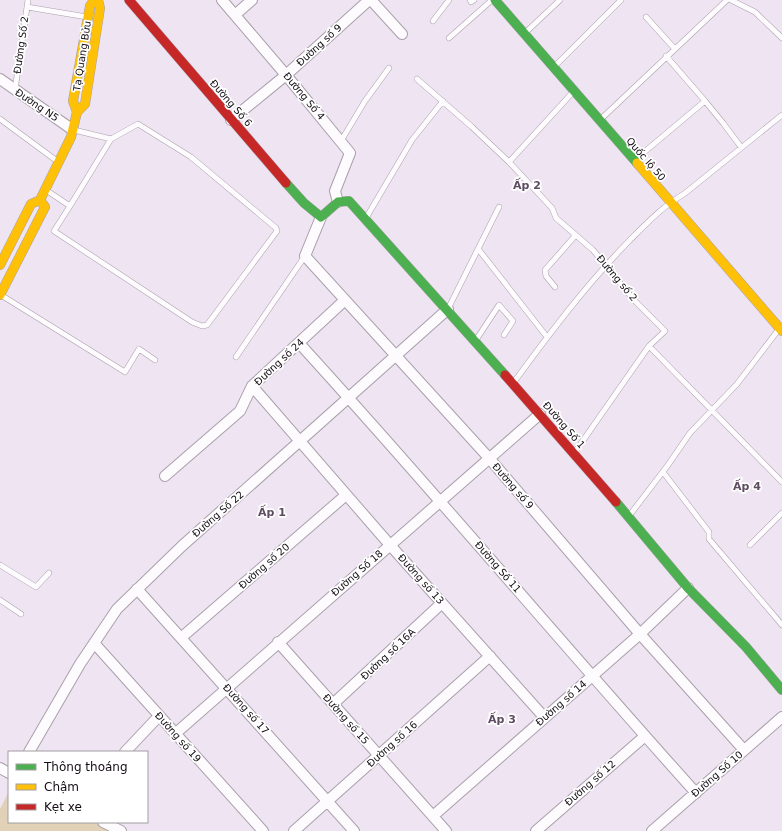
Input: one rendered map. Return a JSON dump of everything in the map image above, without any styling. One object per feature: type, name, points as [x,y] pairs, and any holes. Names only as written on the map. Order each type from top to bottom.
[{"type":"street","name":"Tạ Quang Bửu","points":[[77,112],[73,101],[90,6],[94,0]]},
{"type":"street","name":"Tạ Quang Bửu","points":[[0,265],[31,204],[40,200],[59,163],[73,130],[77,112],[85,104],[100,8],[98,0]]},
{"type":"street","name":"Đường Số 6","points":[[129,0],[304,203],[321,217]]},
{"type":"street","name":"Đường Số 4","points":[[222,0],[236,14],[342,141],[350,154],[335,191],[338,202]]},
{"type":"street","points":[[236,14],[252,0]]},
{"type":"street","name":"Đường số 9","points":[[231,120],[370,0]]},
{"type":"street","points":[[370,0],[402,34]]},
{"type":"street","name":"Quốc lộ 50","points":[[493,0],[781,328]]},
{"type":"street","name":"Đường N5","points":[[0,79],[73,130]]},
{"type":"street","name":"Tạ Quang Bửu","points":[[0,295],[44,207],[40,200]]},
{"type":"street","points":[[306,256],[321,217],[338,202]]},
{"type":"street","name":"Đường Số 1","points":[[338,202],[349,202],[448,309],[575,453],[688,588],[746,647],[782,690]]},
{"type":"street","name":"Đường số 9","points":[[306,256],[489,458],[640,634],[744,750]]},
{"type":"street","name":"Đường số 24","points":[[165,476],[240,411],[252,386],[346,300]]},
{"type":"street","name":"Đường Số 22","points":[[30,751],[94,643],[117,609],[182,546],[301,441],[395,354],[448,309]]},
{"type":"street","name":"Đường Số 11","points":[[299,343],[440,500],[592,676],[696,793]]},
{"type":"street","name":"Đường số 13","points":[[252,386],[390,545],[544,717]]},
{"type":"street","name":"Đường Số 18","points":[[176,734],[278,642],[540,414]]},
{"type":"street","name":"Đường số 20","points":[[182,637],[346,494]]},
{"type":"street","name":"Đường số 14","points":[[433,816],[640,634],[688,588]]},
{"type":"street","name":"Đường số 17","points":[[137,589],[182,637],[354,831]]},
{"type":"street","name":"Đường số 16A","points":[[333,704],[442,603]]},
{"type":"street","name":"Đường số 15","points":[[278,642],[446,831]]},
{"type":"street","name":"Đường số 19","points":[[94,643],[263,831]]},
{"type":"street","name":"Đường số 16","points":[[294,831],[490,656]]},
{"type":"street","points":[[126,751],[159,716]]},
{"type":"street","name":"Đường Số 10","points":[[652,831],[782,717]]},
{"type":"street","name":"Đường số 12","points":[[536,831],[645,736]]},
{"type":"street","points":[[105,823],[121,831]]},
{"type":"lane","name":"Đường Số 2","points":[[15,90],[28,0]]},
{"type":"lane","points":[[434,21],[448,0]]},
{"type":"lane","points":[[470,0],[471,2],[474,0]]},
{"type":"lane","points":[[449,38],[493,0]]},
{"type":"lane","points":[[524,34],[560,0]]},
{"type":"lane","points":[[553,68],[621,0]]},
{"type":"lane","points":[[599,121],[726,0]]},
{"type":"lane","points":[[731,0],[756,12],[782,38]]},
{"type":"lane","points":[[27,7],[88,17]]},
{"type":"lane","points":[[646,17],[674,48]]},
{"type":"lane","points":[[666,56],[724,122],[741,147]]},
{"type":"lane","points":[[342,141],[364,101],[389,68]]},
{"type":"lane","name":"Đường số 2","points":[[417,79],[509,162],[552,208],[556,218],[593,250],[634,300],[665,331],[650,346]]},
{"type":"lane","points":[[509,162],[573,92]]},
{"type":"lane","points":[[365,218],[412,140],[443,101]]},
{"type":"lane","points":[[634,161],[705,101]]},
{"type":"lane","points":[[513,383],[570,306],[606,264],[669,202],[684,194],[782,115]]},
{"type":"lane","points":[[0,119],[59,163]]},
{"type":"lane","points":[[138,124],[149,129],[191,157],[276,228],[277,231],[207,325],[202,326],[192,322],[54,230],[70,206],[111,139],[138,124]]},
{"type":"lane","points":[[73,130],[111,139]]},
{"type":"lane","points":[[45,190],[70,206]]},
{"type":"lane","points":[[448,309],[500,207]]},
{"type":"lane","points":[[555,286],[546,276],[545,270],[575,236]]},
{"type":"lane","points":[[479,250],[547,337]]},
{"type":"lane","points":[[236,357],[306,256]]},
{"type":"lane","points":[[0,295],[125,372],[139,350],[155,360]]},
{"type":"lane","points":[[476,341],[499,305],[514,321],[504,335]]},
{"type":"lane","points":[[628,517],[663,472],[690,433],[737,384],[781,328]]},
{"type":"lane","points":[[575,453],[650,346],[782,482]]},
{"type":"lane","points":[[663,472],[709,532],[709,539],[782,625]]},
{"type":"lane","points":[[750,545],[782,513]]},
{"type":"lane","points":[[0,565],[36,587],[49,573]]},
{"type":"lane","points":[[0,600],[21,614]]},
{"type":"shaded area","points":[[8,793],[8,823],[95,823],[112,831],[0,831],[0,809]]},
{"type":"traffic: fast","points":[[495,0],[637,163]]},
{"type":"traffic: fast","points":[[286,183],[304,203],[321,217],[338,202],[349,201],[505,375]]},
{"type":"traffic: fast","points":[[616,502],[688,588],[746,647],[782,690]]},
{"type":"traffic: slow","points":[[0,265],[31,204],[40,200],[71,137],[77,112],[73,101],[90,6],[94,0]]},
{"type":"traffic: slow","points":[[77,112],[85,104],[100,8],[98,0]]},
{"type":"traffic: slow","points":[[637,163],[782,331]]},
{"type":"traffic: slow","points":[[0,295],[45,207],[40,200]]},
{"type":"traffic: jam","points":[[129,0],[286,183]]},
{"type":"traffic: jam","points":[[505,375],[616,502]]},
{"type":"district","name":"Ấp 2","points":[[527,185]]},
{"type":"district","name":"Ấp 4","points":[[747,486]]},
{"type":"district","name":"Ấp 1","points":[[272,512]]},
{"type":"district","name":"Ấp 3","points":[[502,719]]}]
